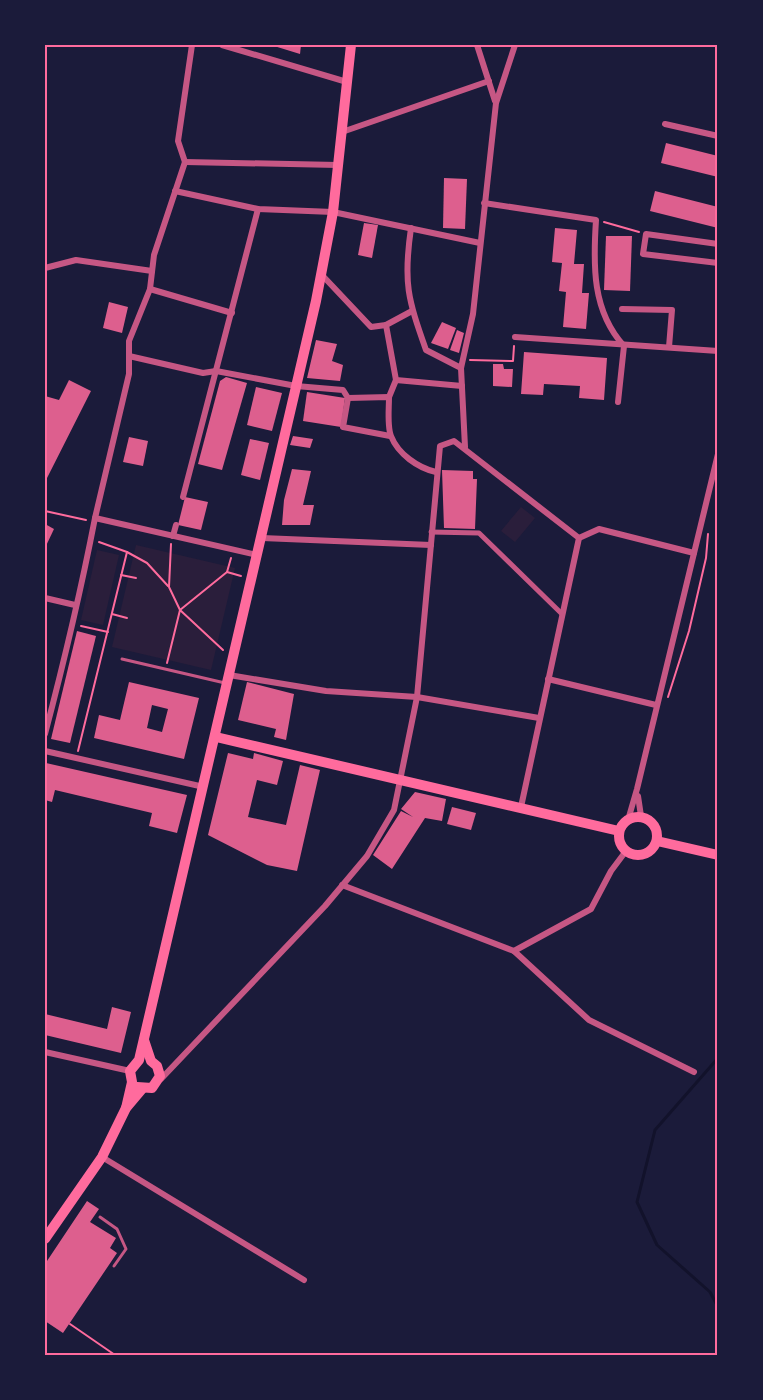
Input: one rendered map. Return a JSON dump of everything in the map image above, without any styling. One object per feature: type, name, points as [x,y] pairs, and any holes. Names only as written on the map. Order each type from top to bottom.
[{"type":"main road","points":[[45,1239],[102,1157],[126,1108],[142,1089],[152,1088],[158,1081],[149,1062],[144,1039],[262,538],[321,273],[333,212],[351,45]]},
{"type":"main road","points":[[216,737],[619,831]]},
{"type":"main road","points":[[641,816],[651,821],[657,830],[657,841],[650,852],[638,856],[626,851],[620,842],[619,831],[628,820],[641,816]]},
{"type":"main road","points":[[657,841],[718,855]]},
{"type":"main road","points":[[126,1108],[131,1077],[149,1062]]},
{"type":"main road","points":[[131,1077],[142,1089]]},
{"type":"street","points":[[45,734],[74,624],[75,605],[129,375],[129,341],[150,289],[154,255],[185,162],[178,141],[192,45]]},
{"type":"street","points":[[222,45],[348,82]]},
{"type":"street","points":[[477,45],[496,103]]},
{"type":"street","points":[[465,447],[462,365],[473,314],[496,103],[515,45]]},
{"type":"street","points":[[342,132],[489,81]]},
{"type":"street","points":[[665,124],[718,136]]},
{"type":"street","points":[[185,162],[338,165]]},
{"type":"street","points":[[175,190],[258,209],[333,212],[480,243]]},
{"type":"street","points":[[484,203],[596,220],[593,270],[609,330],[624,346],[618,402]]},
{"type":"street","points":[[183,497],[258,209]]},
{"type":"street","points":[[411,228],[405,270],[412,311],[426,350],[462,365]]},
{"type":"street","points":[[718,244],[646,234],[644,254],[718,263]]},
{"type":"street","points":[[45,268],[76,260],[152,271]]},
{"type":"street","points":[[321,273],[371,327],[386,325],[412,311]]},
{"type":"street","points":[[150,289],[231,313]]},
{"type":"street","points":[[622,309],[672,310],[669,347]]},
{"type":"street","points":[[386,325],[396,380],[389,397],[390,436],[402,453],[425,470],[436,472]]},
{"type":"street","points":[[515,337],[718,351]]},
{"type":"street","points":[[129,356],[204,373],[216,371],[296,386],[343,390],[348,398],[343,427],[390,436]]},
{"type":"street","points":[[396,380],[462,386]]},
{"type":"street","points":[[348,398],[389,397]]},
{"type":"street","points":[[158,1081],[342,885],[367,856],[394,810],[402,782],[417,697],[440,446],[454,441],[465,447],[579,538]]},
{"type":"street","points":[[628,820],[718,454]]},
{"type":"street","points":[[95,518],[258,555]]},
{"type":"street","points":[[173,536],[176,525]]},
{"type":"street","points":[[579,538],[599,530],[694,553]]},
{"type":"street","points":[[431,532],[479,533],[562,614]]},
{"type":"street","points":[[262,538],[431,545]]},
{"type":"street","points":[[521,807],[579,538]]},
{"type":"street","points":[[45,598],[75,605]]},
{"type":"street","points":[[548,679],[656,705]]},
{"type":"street","points":[[228,680],[326,691],[417,697],[539,718]]},
{"type":"street","points":[[45,751],[204,786]]},
{"type":"street","points":[[637,789],[641,816]]},
{"type":"street","points":[[514,951],[591,909],[611,872],[626,851]]},
{"type":"street","points":[[342,885],[514,951],[589,1020],[694,1072]]},
{"type":"street","points":[[45,1052],[131,1077]]},
{"type":"street","points":[[149,1062],[175,1063]]},
{"type":"street","points":[[102,1157],[304,1280]]},
{"type":"lane","points":[[122,659],[228,680]]},
{"type":"lane","points":[[100,1217],[117,1228],[126,1249],[114,1266]]},
{"type":"path","points":[[596,220],[646,234]]},
{"type":"path","points":[[462,365],[513,361],[515,337]]},
{"type":"path","points":[[45,511],[87,520]]},
{"type":"path","points":[[665,702],[670,695],[689,631],[706,558],[709,529]]},
{"type":"path","points":[[169,587],[168,560],[173,536]]},
{"type":"path","points":[[99,542],[147,563],[169,587],[180,610],[224,651],[234,655]]},
{"type":"path","points":[[76,759],[126,552]]},
{"type":"path","points":[[166,669],[180,610],[227,572],[252,579]]},
{"type":"path","points":[[121,575],[136,578]]},
{"type":"path","points":[[112,614],[127,618]]},
{"type":"path","points":[[80,626],[108,632]]},
{"type":"path","points":[[70,1324],[115,1355]]},
{"type":"shaded area","points":[[521,507],[535,518],[515,542],[501,531]]},
{"type":"shaded area","points":[[136,545],[235,568],[211,670],[112,647]]},
{"type":"shaded area","points":[[97,550],[119,555],[103,625],[81,620]]},
{"type":"building","points":[[301,45],[300,54],[274,46]]},
{"type":"building","points":[[666,143],[718,156],[718,177],[661,163]]},
{"type":"building","points":[[444,178],[467,179],[465,229],[443,228]]},
{"type":"building","points":[[655,191],[718,207],[718,228],[650,211]]},
{"type":"building","points":[[364,223],[378,225],[372,258],[358,255]]},
{"type":"building","points":[[555,228],[577,230],[574,264],[584,264],[582,293],[589,293],[586,329],[563,327],[566,292],[559,291],[562,263],[552,262]]},
{"type":"building","points":[[606,236],[632,236],[630,291],[604,290]]},
{"type":"building","points":[[109,302],[128,307],[122,333],[103,328]]},
{"type":"building","points":[[442,322],[456,328],[448,349],[431,343]]},
{"type":"building","points":[[457,330],[464,333],[459,353],[450,350]]},
{"type":"building","points":[[316,340],[337,344],[332,361],[343,365],[340,381],[307,378]]},
{"type":"building","points":[[524,352],[607,358],[604,400],[579,398],[580,386],[544,384],[543,395],[521,394]]},
{"type":"building","points":[[493,364],[503,364],[504,369],[513,369],[512,387],[493,386]]},
{"type":"building","points":[[226,377],[247,383],[222,470],[198,464],[220,381]]},
{"type":"building","points":[[69,380],[91,391],[45,482],[45,396],[59,400]]},
{"type":"building","points":[[256,387],[282,393],[272,431],[247,425]]},
{"type":"building","points":[[307,392],[345,398],[341,427],[303,421]]},
{"type":"building","points":[[293,436],[313,439],[310,448],[290,445]]},
{"type":"building","points":[[129,437],[148,441],[143,466],[123,462]]},
{"type":"building","points":[[250,439],[269,443],[260,480],[241,475]]},
{"type":"building","points":[[292,469],[311,471],[303,505],[314,505],[310,525],[282,525],[284,500]]},
{"type":"building","points":[[442,470],[473,471],[473,479],[477,479],[475,529],[444,528]]},
{"type":"building","points":[[185,497],[208,502],[201,530],[178,525]]},
{"type":"building","points":[[45,524],[54,529],[45,548]]},
{"type":"building","points":[[77,631],[96,636],[70,743],[51,739]]},
{"type":"building","points":[[129,682],[199,698],[184,759],[94,738],[99,715],[120,720]],"holes":[[[152,705],[168,709],[162,732],[147,728]]]},
{"type":"building","points":[[247,682],[294,694],[286,740],[274,737],[276,729],[238,720]]},
{"type":"building","points":[[228,753],[253,759],[254,753],[283,761],[277,785],[257,780],[248,817],[286,825],[300,765],[320,770],[297,871],[267,865],[208,835]]},
{"type":"building","points":[[46,763],[187,795],[177,833],[149,826],[152,813],[55,790],[52,802],[45,800]]},
{"type":"building","points":[[415,792],[446,799],[442,821],[425,818],[392,869],[373,855],[401,811],[413,817],[401,809]]},
{"type":"building","points":[[452,807],[476,813],[471,830],[447,824]]},
{"type":"building","points":[[112,1007],[131,1012],[121,1053],[45,1035],[45,1014],[107,1029]]},
{"type":"building","points":[[87,1201],[99,1209],[90,1222],[116,1238],[110,1248],[117,1253],[63,1333],[45,1321],[45,1264]]},
{"type":"waterway","points":[[718,1058],[655,1130],[637,1202],[657,1245],[710,1292],[718,1307]]}]
